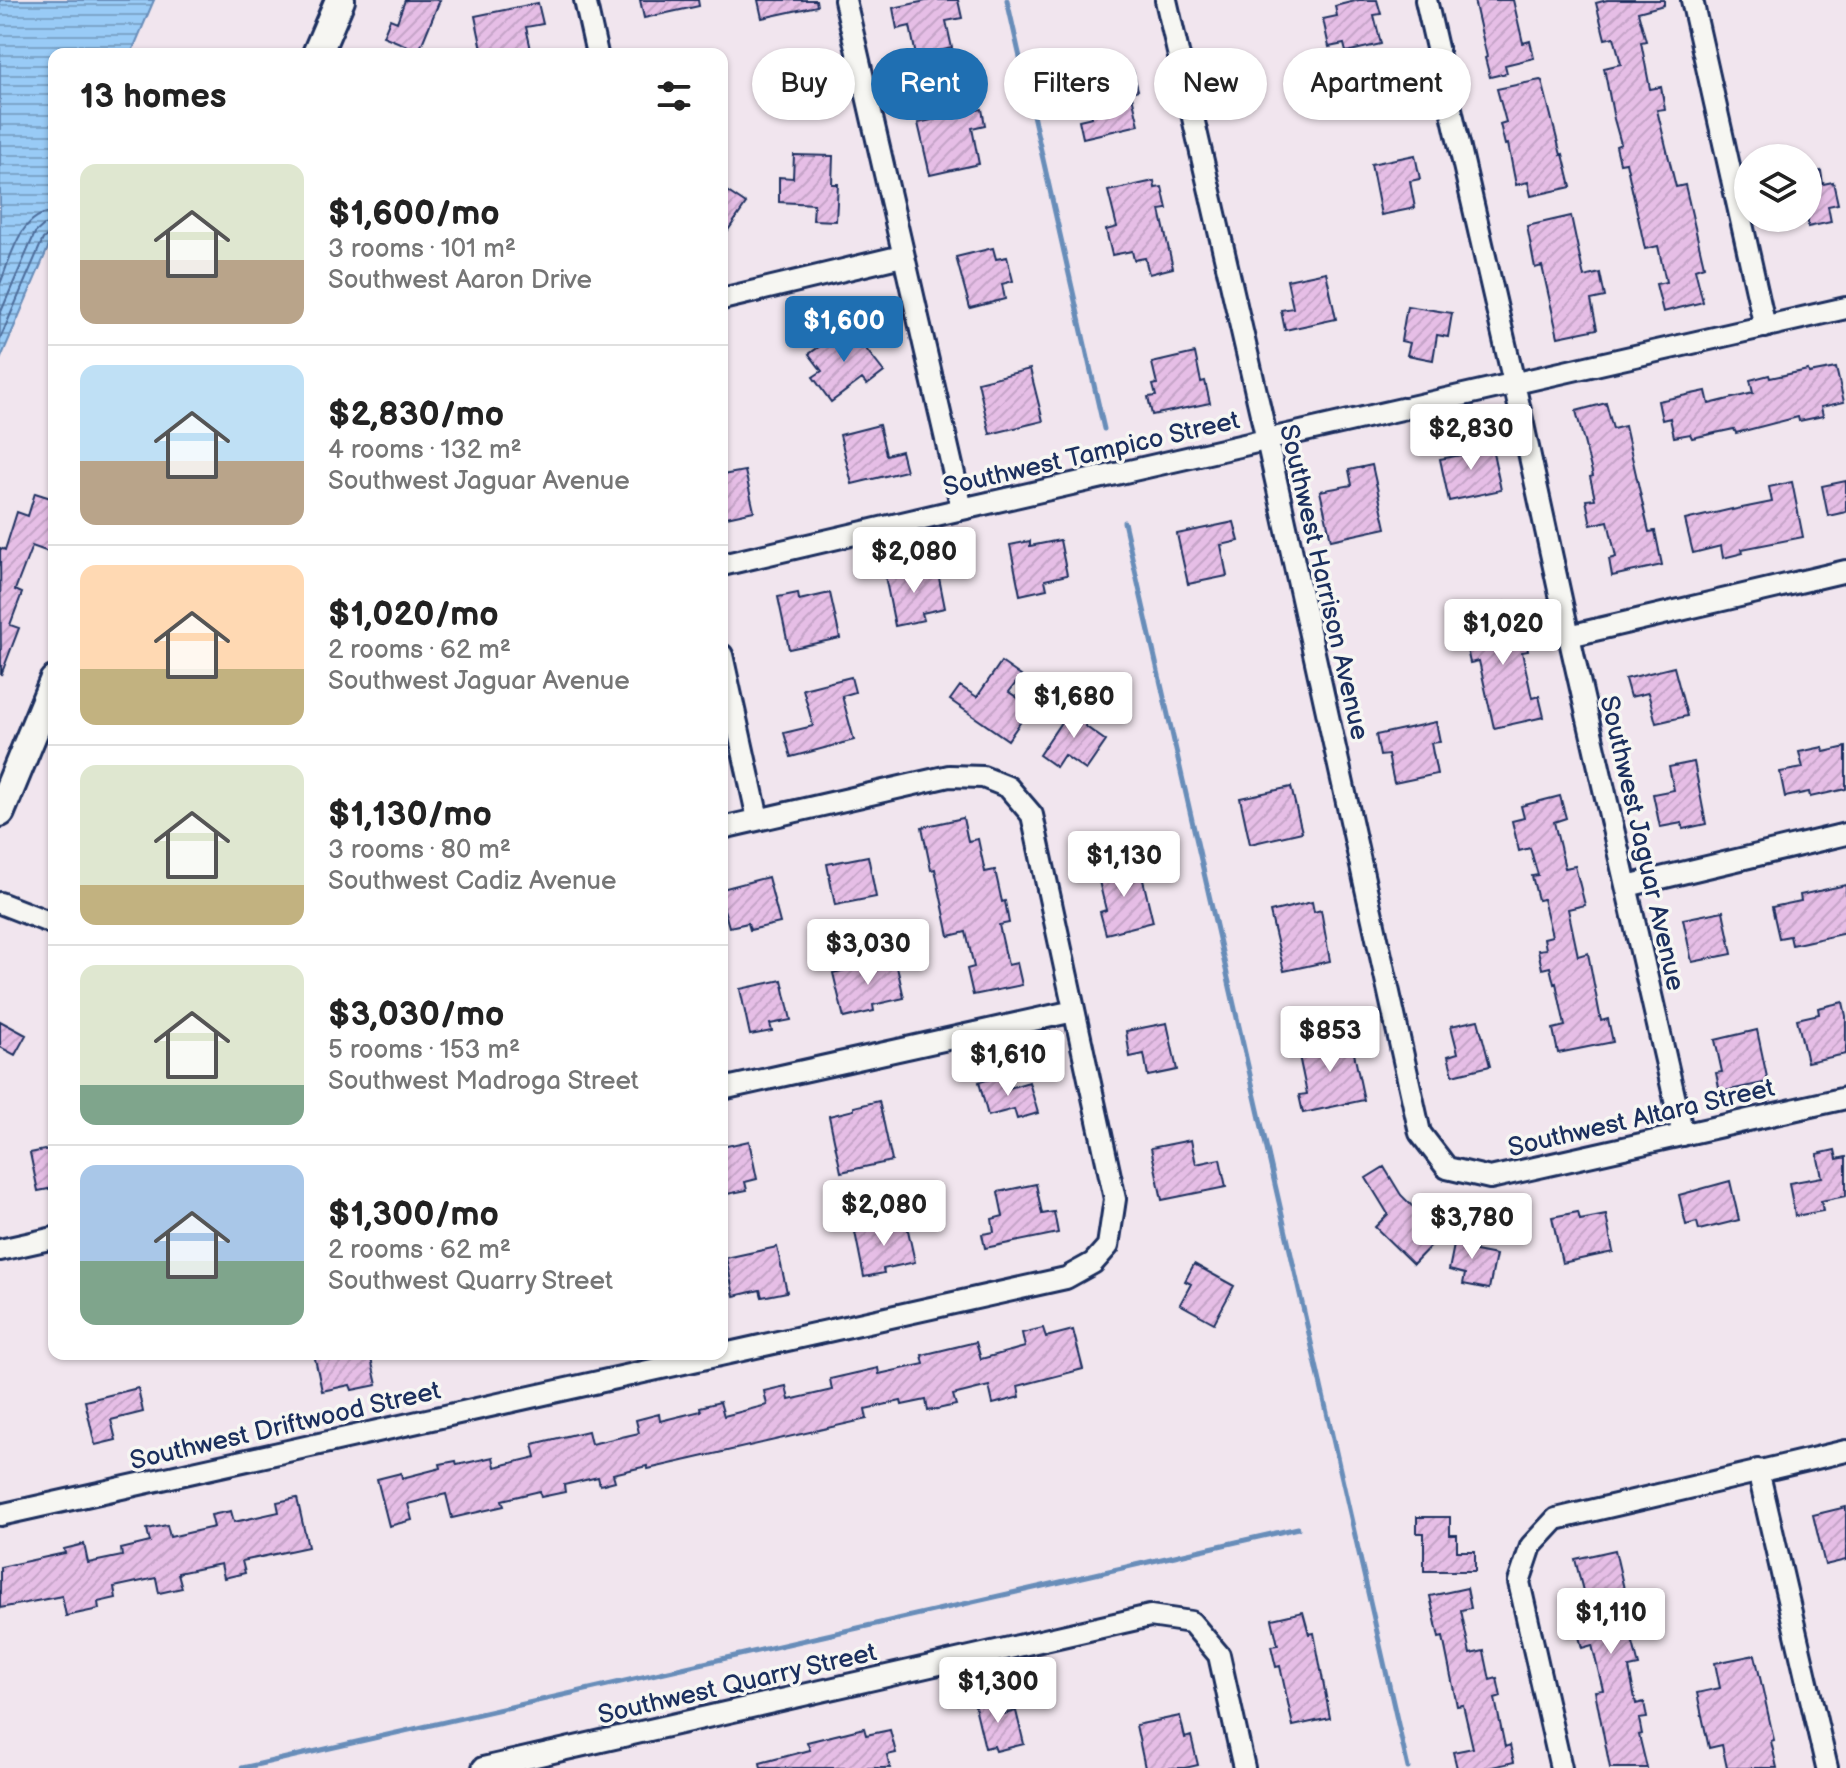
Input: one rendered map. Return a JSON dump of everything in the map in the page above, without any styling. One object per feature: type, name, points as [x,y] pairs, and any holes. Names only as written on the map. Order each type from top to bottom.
[{"type":"street","points":[[320,48],[340,0]]},
{"type":"street","points":[[585,0],[596,48]]},
{"type":"street","points":[[845,0],[962,509]]},
{"type":"street","name":"Southwest Harrison Avenue","points":[[1166,0],[1420,1133],[1447,1168]]},
{"type":"street","name":"Southwest Jaguar Avenue","points":[[1426,0],[1683,1135]]},
{"type":"street","points":[[1692,0],[1765,327]]},
{"type":"street","points":[[728,298],[902,256]]},
{"type":"street","name":"Southwest Tampico Street","points":[[728,564],[1846,308]]},
{"type":"street","points":[[1569,636],[1846,571]]},
{"type":"street","points":[[728,682],[758,819]]},
{"type":"street","points":[[0,812],[48,696]]},
{"type":"street","points":[[728,826],[949,776],[983,777],[1008,787],[1032,815],[1074,1011],[728,1088]]},
{"type":"street","points":[[1627,886],[1846,834]]},
{"type":"street","points":[[0,903],[48,922]]},
{"type":"street","name":"Southwest Driftwood Street","points":[[728,1353],[1066,1278],[1093,1263],[1108,1246],[1115,1199],[1074,1011]]},
{"type":"street","name":"Southwest Altara Street","points":[[1447,1168],[1490,1178],[1846,1098]]},
{"type":"street","points":[[0,1250],[48,1239]]},
{"type":"street","name":"Southwest Driftwood Street","points":[[0,1515],[697,1360]]},
{"type":"street","points":[[1561,1768],[1519,1582],[1531,1546],[1556,1519],[1846,1451]]},
{"type":"street","points":[[1758,1470],[1827,1768]]},
{"type":"street","name":"Southwest Quarry Street","points":[[483,1768],[1150,1616],[1191,1622],[1219,1655],[1244,1768]]},
{"type":"water","points":[[0,0],[154,0],[134,48],[48,48],[48,248],[0,360]]},
{"type":"building","points":[[405,0],[440,0],[420,48],[412,48],[383,36],[390,19],[397,22]]},
{"type":"building","points":[[640,0],[698,0],[699,6],[644,18]]},
{"type":"building","points":[[758,0],[816,0],[817,6],[762,18]]},
{"type":"building","points":[[930,0],[958,0],[962,18],[946,21],[952,48],[914,48],[910,26],[897,29],[893,8]]},
{"type":"building","points":[[1359,0],[1377,0],[1381,14],[1374,15],[1381,44],[1364,48],[1345,48],[1344,44],[1329,47],[1323,19],[1337,16],[1335,6]]},
{"type":"building","points":[[1474,0],[1513,0],[1523,43],[1530,41],[1534,58],[1505,65],[1507,73],[1490,77]]},
{"type":"building","points":[[1607,0],[1664,0],[1664,5],[1638,12],[1646,41],[1641,42],[1650,89],[1661,87],[1665,109],[1657,110],[1676,187],[1685,185],[1704,266],[1695,269],[1703,302],[1663,312],[1656,284],[1666,282],[1658,246],[1645,249],[1626,162],[1620,163],[1616,146],[1621,144],[1604,68],[1621,64],[1614,37],[1605,39],[1596,3]]},
{"type":"building","points":[[538,3],[543,24],[526,27],[531,48],[482,48],[475,16]]},
{"type":"building","points":[[1540,80],[1571,187],[1531,196],[1528,182],[1516,185],[1508,144],[1505,145],[1500,124],[1506,122],[1497,89]]},
{"type":"building","points":[[984,120],[985,125],[972,128],[979,164],[930,175],[918,123]]},
{"type":"building","points":[[1079,120],[1138,120],[1139,125],[1083,138]]},
{"type":"building","points":[[794,155],[833,156],[832,184],[838,184],[836,221],[813,220],[814,204],[779,202],[779,177],[793,178]]},
{"type":"building","points":[[1415,155],[1420,179],[1410,181],[1415,208],[1381,215],[1371,164]]},
{"type":"building","points":[[1822,178],[1823,184],[1833,182],[1838,204],[1828,206],[1831,222],[1822,224]]},
{"type":"building","points":[[1154,181],[1155,188],[1162,187],[1167,209],[1160,210],[1173,268],[1149,274],[1145,258],[1134,260],[1132,251],[1112,255],[1106,230],[1117,227],[1108,191]]},
{"type":"building","points":[[728,192],[746,204],[728,230]]},
{"type":"building","points":[[1571,216],[1584,277],[1600,273],[1605,297],[1591,300],[1597,329],[1558,337],[1542,266],[1535,268],[1527,226]]},
{"type":"building","points":[[993,248],[996,259],[1007,257],[1013,281],[1002,284],[1005,299],[970,308],[956,257]]},
{"type":"building","points":[[1326,272],[1336,319],[1285,330],[1281,310],[1293,308],[1287,280]]},
{"type":"building","points":[[1407,306],[1452,313],[1448,337],[1437,335],[1433,360],[1407,355],[1410,343],[1401,341]]},
{"type":"building","points":[[848,326],[884,372],[867,385],[862,379],[831,402],[813,377],[822,371],[809,354]]},
{"type":"building","points":[[1195,353],[1201,382],[1205,381],[1210,403],[1152,415],[1148,397],[1156,396],[1153,385],[1157,384],[1152,363]]},
{"type":"building","points":[[1836,368],[1844,402],[1821,407],[1823,416],[1799,421],[1798,417],[1736,433],[1734,429],[1692,438],[1690,434],[1674,437],[1670,418],[1662,420],[1658,401],[1706,391],[1709,404],[1753,393],[1750,380]]},
{"type":"building","points":[[1030,369],[1043,421],[990,434],[978,382]]},
{"type":"building","points":[[1606,403],[1613,429],[1625,426],[1649,532],[1655,531],[1662,565],[1612,576],[1609,559],[1616,557],[1608,521],[1591,525],[1586,500],[1595,499],[1590,477],[1593,476],[1576,411]]},
{"type":"building","points":[[879,425],[886,455],[901,451],[906,471],[852,484],[840,435]]},
{"type":"building","points":[[1490,438],[1501,490],[1449,501],[1440,459],[1471,453],[1469,443]]},
{"type":"building","points":[[1372,465],[1386,528],[1331,540],[1320,491],[1352,485],[1349,470]]},
{"type":"building","points":[[745,471],[754,511],[728,517],[728,474]]},
{"type":"building","points":[[1846,481],[1846,512],[1828,516],[1822,486]]},
{"type":"building","points":[[1792,482],[1803,537],[1742,549],[1743,553],[1723,558],[1721,546],[1693,553],[1685,520],[1772,502],[1769,487]]},
{"type":"building","points":[[35,493],[48,497],[48,552],[32,546],[15,590],[22,593],[10,625],[19,628],[1,675],[0,548],[5,550],[17,512],[28,516]]},
{"type":"building","points":[[1234,522],[1239,541],[1221,545],[1227,576],[1188,584],[1177,534]]},
{"type":"building","points":[[1060,540],[1067,575],[1045,580],[1047,589],[1020,595],[1010,545],[1030,541],[1030,546]]},
{"type":"building","points":[[937,568],[945,608],[922,613],[924,620],[895,626],[885,576]]},
{"type":"building","points":[[798,593],[799,600],[830,593],[840,638],[789,649],[778,597]]},
{"type":"building","points":[[1505,602],[1510,631],[1524,628],[1528,651],[1522,652],[1532,698],[1539,696],[1544,717],[1494,728],[1479,661],[1470,663],[1466,645],[1476,643],[1471,622],[1480,620],[1477,608]]},
{"type":"building","points":[[1001,662],[1021,676],[1009,692],[1031,707],[1008,740],[950,700],[960,686],[977,697]]},
{"type":"building","points":[[1674,667],[1687,716],[1656,723],[1648,693],[1630,697],[1625,679]]},
{"type":"building","points":[[851,677],[855,692],[842,696],[854,740],[791,757],[784,733],[813,726],[803,689]]},
{"type":"building","points":[[1074,703],[1092,715],[1085,726],[1106,741],[1086,770],[1064,755],[1056,767],[1039,755]]},
{"type":"building","points":[[1436,722],[1440,742],[1431,743],[1437,774],[1394,783],[1388,755],[1380,756],[1376,735]]},
{"type":"building","points":[[1823,747],[1824,752],[1846,747],[1846,789],[1810,797],[1809,792],[1785,797],[1780,772],[1803,768],[1799,752]]},
{"type":"building","points":[[1694,762],[1706,824],[1683,829],[1682,823],[1660,827],[1653,794],[1674,790],[1669,767]]},
{"type":"building","points":[[1291,787],[1302,832],[1250,844],[1240,798]]},
{"type":"building","points":[[1560,796],[1566,818],[1554,822],[1565,868],[1575,866],[1585,905],[1568,909],[1578,956],[1588,953],[1601,1021],[1608,1019],[1613,1042],[1558,1053],[1553,1029],[1565,1026],[1556,983],[1550,967],[1542,969],[1538,950],[1546,949],[1544,938],[1552,936],[1543,899],[1538,900],[1532,876],[1538,875],[1530,848],[1519,851],[1512,821],[1524,818],[1521,806]]},
{"type":"building","points":[[963,818],[968,841],[978,839],[985,872],[995,870],[1009,923],[999,925],[1008,965],[1017,963],[1022,985],[973,995],[967,969],[974,967],[966,932],[949,936],[935,869],[931,870],[922,827]]},
{"type":"building","points":[[868,856],[876,897],[835,905],[827,864]]},
{"type":"building","points":[[1139,863],[1153,922],[1106,934],[1100,912],[1106,910],[1097,873]]},
{"type":"building","points":[[768,877],[780,923],[750,930],[748,923],[729,927],[728,887]]},
{"type":"building","points":[[1846,885],[1846,933],[1792,945],[1790,936],[1779,938],[1772,907],[1801,901],[1800,895]]},
{"type":"building","points":[[1312,902],[1314,912],[1321,910],[1330,961],[1284,971],[1270,912]]},
{"type":"building","points":[[1723,911],[1732,954],[1692,962],[1683,919]]},
{"type":"building","points":[[895,958],[904,998],[873,1005],[874,1011],[844,1018],[833,973]]},
{"type":"building","points":[[782,980],[791,1020],[770,1024],[772,1031],[750,1035],[740,989]]},
{"type":"building","points":[[1843,1002],[1846,1054],[1807,1062],[1797,1019],[1819,1014],[1818,1008]]},
{"type":"building","points":[[1478,1020],[1490,1066],[1453,1075],[1448,1056],[1458,1053],[1451,1026]]},
{"type":"building","points":[[0,1021],[26,1035],[15,1055],[0,1047]]},
{"type":"building","points":[[1167,1023],[1177,1070],[1148,1076],[1144,1054],[1130,1057],[1126,1031]]},
{"type":"building","points":[[1349,1030],[1364,1100],[1303,1113],[1299,1095],[1307,1094],[1298,1051],[1323,1046],[1321,1036]]},
{"type":"building","points":[[1757,1030],[1768,1082],[1720,1092],[1716,1073],[1722,1072],[1715,1040]]},
{"type":"building","points":[[1005,1075],[1009,1088],[1029,1082],[1038,1113],[1017,1119],[1014,1109],[988,1116],[979,1082]]},
{"type":"building","points":[[879,1101],[892,1161],[841,1172],[829,1116]]},
{"type":"building","points":[[1191,1140],[1196,1164],[1220,1159],[1226,1187],[1162,1200],[1151,1148]]},
{"type":"building","points":[[749,1141],[757,1179],[745,1182],[747,1190],[728,1194],[728,1146]]},
{"type":"building","points":[[48,1149],[48,1189],[38,1191],[30,1153]]},
{"type":"building","points":[[1835,1150],[1837,1159],[1846,1157],[1846,1196],[1821,1201],[1823,1211],[1795,1216],[1789,1183],[1822,1177],[1817,1154]]},
{"type":"building","points":[[1384,1167],[1401,1195],[1441,1235],[1413,1264],[1375,1227],[1388,1214],[1366,1178]]},
{"type":"building","points":[[1730,1181],[1739,1220],[1699,1230],[1697,1222],[1686,1225],[1679,1195]]},
{"type":"building","points":[[1036,1184],[1042,1214],[1054,1212],[1058,1233],[985,1248],[982,1234],[994,1232],[992,1219],[1003,1216],[998,1192]]},
{"type":"building","points":[[1578,1212],[1580,1220],[1606,1215],[1613,1252],[1562,1263],[1552,1217]]},
{"type":"building","points":[[906,1221],[915,1262],[864,1277],[855,1232]]},
{"type":"building","points":[[1457,1230],[1478,1234],[1475,1251],[1496,1255],[1489,1289],[1463,1284],[1465,1274],[1449,1270]]},
{"type":"building","points":[[777,1247],[787,1292],[762,1297],[760,1290],[734,1296],[728,1258]]},
{"type":"building","points":[[1194,1264],[1234,1286],[1214,1323],[1180,1304],[1191,1284],[1185,1281]]},
{"type":"building","points":[[1043,1328],[1046,1337],[1073,1330],[1083,1369],[1018,1386],[1020,1397],[993,1404],[989,1386],[953,1395],[956,1405],[928,1411],[926,1400],[902,1405],[901,1401],[865,1409],[867,1419],[648,1469],[647,1466],[613,1474],[615,1481],[600,1485],[598,1477],[564,1485],[565,1492],[541,1497],[540,1491],[502,1500],[504,1506],[452,1518],[446,1494],[408,1504],[412,1520],[389,1526],[377,1479],[401,1473],[402,1478],[441,1468],[440,1464],[456,1461],[457,1465],[493,1457],[495,1467],[536,1457],[533,1444],[588,1431],[591,1444],[639,1433],[636,1420],[659,1414],[660,1421],[701,1411],[700,1407],[720,1402],[724,1416],[767,1405],[764,1391],[786,1386],[789,1400],[832,1390],[830,1379],[878,1368],[879,1374],[924,1364],[922,1355],[976,1342],[981,1359],[1025,1347],[1022,1333]]},
{"type":"building","points":[[315,1360],[371,1360],[377,1385],[352,1390],[350,1385],[322,1391]]},
{"type":"building","points":[[138,1388],[143,1412],[111,1420],[116,1440],[95,1445],[85,1401]]},
{"type":"building","points":[[297,1498],[308,1547],[242,1561],[245,1573],[224,1578],[221,1564],[178,1573],[182,1588],[159,1593],[156,1578],[114,1587],[116,1598],[98,1602],[99,1609],[66,1616],[62,1596],[0,1608],[0,1567],[65,1553],[64,1549],[84,1544],[88,1563],[122,1556],[121,1549],[150,1542],[147,1529],[167,1525],[170,1537],[214,1527],[211,1515],[231,1511],[234,1522],[279,1512],[277,1502]]},
{"type":"building","points":[[1846,1507],[1846,1560],[1825,1565],[1813,1515]]},
{"type":"building","points":[[1417,1517],[1450,1517],[1450,1535],[1457,1535],[1457,1551],[1475,1551],[1475,1571],[1424,1571],[1424,1533],[1417,1533]]},
{"type":"building","points":[[1615,1550],[1627,1602],[1623,1603],[1639,1666],[1629,1668],[1636,1704],[1644,1702],[1647,1718],[1639,1719],[1642,1734],[1639,1735],[1647,1768],[1610,1768],[1595,1691],[1603,1690],[1592,1645],[1582,1648],[1568,1594],[1583,1591],[1575,1559]]},
{"type":"building","points":[[1467,1588],[1471,1608],[1461,1610],[1470,1654],[1484,1651],[1490,1680],[1497,1678],[1501,1697],[1495,1699],[1505,1747],[1510,1745],[1514,1762],[1488,1768],[1457,1768],[1453,1752],[1473,1748],[1463,1705],[1457,1706],[1443,1637],[1439,1638],[1430,1596]]},
{"type":"building","points":[[1303,1612],[1309,1634],[1314,1633],[1330,1718],[1293,1726],[1280,1666],[1276,1667],[1271,1646],[1278,1645],[1272,1619]]},
{"type":"building","points":[[1755,1655],[1774,1740],[1771,1741],[1777,1768],[1727,1768],[1722,1745],[1709,1748],[1697,1693],[1720,1688],[1715,1663]]},
{"type":"building","points":[[1000,1696],[1004,1714],[1016,1711],[1024,1744],[996,1751],[994,1746],[985,1748],[974,1702]]},
{"type":"building","points":[[1180,1716],[1185,1738],[1191,1736],[1198,1765],[1145,1768],[1136,1725]]},
{"type":"building","points":[[864,1728],[866,1735],[890,1730],[896,1753],[887,1755],[890,1768],[761,1768],[760,1763],[810,1750],[807,1742]]},
{"type":"waterway","points":[[1007,0],[1104,429]]},
{"type":"waterway","points":[[1124,522],[1408,1768]]},
{"type":"waterway","points":[[242,1768],[1298,1528]]}]
